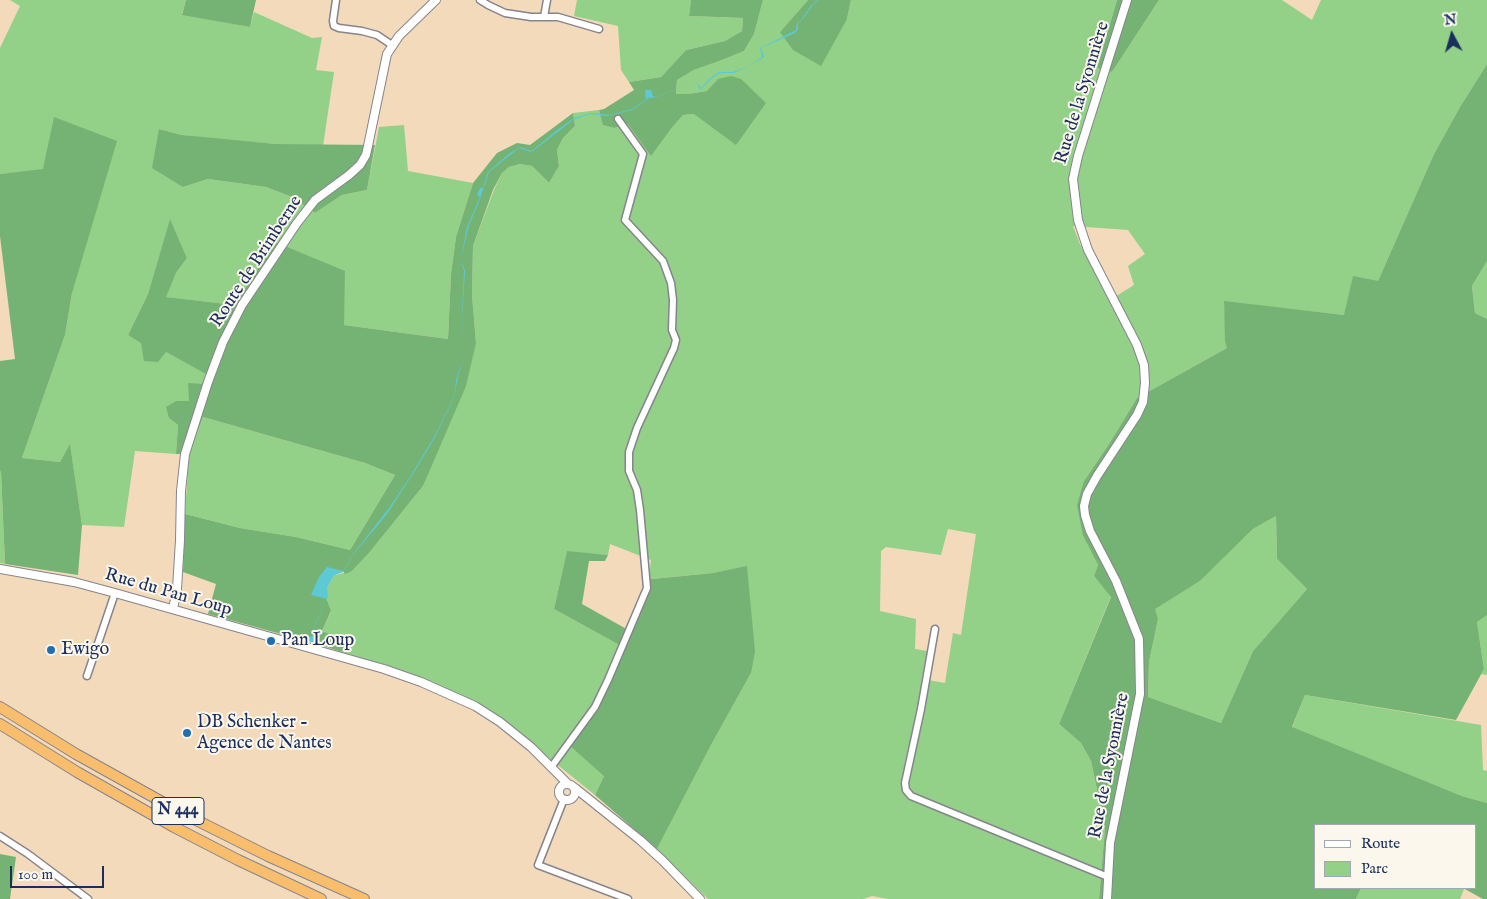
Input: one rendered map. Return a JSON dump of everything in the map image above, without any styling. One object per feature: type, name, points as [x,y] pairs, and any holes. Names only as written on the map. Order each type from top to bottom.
[{"type":"highway","name":"N 444","points":[[0,707],[84,758],[182,813],[268,856],[364,899]]},
{"type":"highway","name":"N 444","points":[[0,724],[83,776],[174,827],[238,860],[322,899]]},
{"type":"street","points":[[336,0],[334,26],[377,35],[392,45]]},
{"type":"street","name":"Route de Brimberne","points":[[172,609],[177,589],[181,491],[185,454],[215,360],[242,305],[297,223],[315,200],[360,165],[366,155],[385,61],[392,45],[436,0]]},
{"type":"street","points":[[480,0],[505,13],[531,17],[558,17],[599,29]]},
{"type":"street","points":[[544,17],[547,0]]},
{"type":"street","name":"Rue de la Syonnière","points":[[1107,899],[1110,843],[1140,694],[1139,639],[1116,581],[1090,531],[1084,506],[1087,494],[1096,476],[1137,415],[1143,402],[1145,383],[1144,365],[1137,345],[1088,250],[1078,220],[1073,179],[1078,156],[1127,0]]},
{"type":"street","points":[[599,807],[580,798],[568,799],[560,795],[552,766],[595,707],[647,588],[640,510],[637,490],[629,471],[629,452],[637,428],[676,340],[672,330],[673,300],[671,283],[663,261],[625,220],[643,154],[618,119]]},
{"type":"street","name":"Rue du Pan Loup","points":[[0,569],[74,582],[115,592],[384,669],[421,682],[466,702],[500,722],[531,747],[572,786],[662,860],[700,899]]},
{"type":"street","points":[[87,676],[115,592]]},
{"type":"street","points":[[935,629],[921,709],[905,783],[906,790],[910,796],[1108,877]]},
{"type":"street","points":[[559,788],[563,784],[572,786],[575,794],[568,799],[538,865],[628,899]]},
{"type":"street","points":[[0,836],[28,854],[88,899]]},
{"type":"green space","points":[[10,0],[186,0],[182,14],[250,27],[254,12],[312,38],[322,37],[316,70],[334,72],[323,146],[213,139],[182,135],[159,129],[183,187],[208,179],[266,187],[292,197],[315,213],[342,195],[367,190],[379,127],[404,125],[408,171],[473,183],[456,237],[451,274],[448,339],[344,325],[235,305],[165,297],[176,273],[187,258],[170,220],[148,294],[128,335],[166,352],[207,374],[189,401],[176,401],[169,418],[178,425],[176,454],[135,451],[124,527],[82,525],[70,445],[60,462],[22,458],[65,335],[72,293],[43,170],[0,174],[0,48],[20,6]]},
{"type":"green space","points":[[186,0],[256,0],[250,27],[182,15]]},
{"type":"green space","points":[[577,0],[691,0],[689,16],[743,18],[742,31],[725,41],[686,50],[661,77],[629,82],[621,70],[618,26],[574,16]]},
{"type":"green space","points":[[691,0],[763,0],[754,34],[744,51],[694,70],[677,80],[676,94],[707,91],[718,79],[731,76],[741,79],[766,103],[736,145],[694,114],[683,115],[651,156],[628,124],[614,128],[603,125],[599,110],[604,109],[634,90],[629,82],[661,77],[686,50],[725,41],[742,31],[743,18],[689,16]]},
{"type":"green space","points":[[763,0],[808,0],[780,32],[847,19],[851,0],[1117,0],[1097,67],[1112,72],[1159,0],[1282,0],[1312,20],[1321,0],[1487,0],[1487,64],[1434,154],[1378,281],[1344,315],[1224,302],[1227,348],[1137,398],[1084,481],[1083,536],[1098,565],[1094,576],[1111,596],[1059,724],[1081,743],[1091,761],[1105,828],[1099,899],[888,899],[872,896],[863,899],[708,899],[657,849],[751,673],[747,567],[713,573],[652,579],[649,578],[651,560],[610,544],[608,555],[567,552],[554,609],[623,647],[604,776],[595,795],[528,741],[466,699],[410,674],[342,652],[346,640],[322,631],[331,612],[327,599],[327,588],[332,579],[335,575],[352,571],[369,553],[423,486],[476,343],[472,295],[473,246],[502,173],[509,167],[520,164],[532,166],[549,183],[559,166],[557,150],[563,138],[575,126],[573,113],[599,110],[604,125],[614,128],[628,124],[670,130],[683,115],[694,114],[718,79],[708,91],[688,94],[676,94],[677,80],[694,70],[744,51],[754,34]],"holes":[[[1073,226],[1128,230],[1145,254],[1128,266],[1134,285],[1110,300],[1080,244]],[[948,529],[976,534],[961,635],[953,633],[945,683],[922,679],[927,651],[915,649],[916,619],[880,611],[881,551],[886,547],[941,555]]]},
{"type":"green space","points":[[808,0],[851,0],[847,19],[821,66],[793,50],[780,32]]},
{"type":"green space","points":[[1117,0],[1159,0],[1112,72],[1097,68]]},
{"type":"green space","points":[[1487,64],[1487,261],[1472,286],[1475,313],[1487,319],[1487,615],[1477,622],[1484,669],[1456,720],[1305,695],[1292,727],[1462,796],[1487,803],[1487,899],[1483,899],[1465,889],[1477,889],[1477,824],[1314,824],[1314,889],[1361,889],[1356,899],[1099,899],[1105,828],[1091,761],[1081,743],[1059,724],[1111,597],[1094,576],[1098,565],[1083,536],[1077,505],[1084,481],[1137,398],[1227,348],[1225,341],[1224,301],[1344,315],[1353,276],[1378,281],[1434,154]],"holes":[[[1276,516],[1277,559],[1307,589],[1253,651],[1221,723],[1148,697],[1149,662],[1158,619],[1155,609],[1200,581],[1253,529]]]},
{"type":"green space","points":[[573,113],[575,126],[563,138],[557,150],[559,166],[549,183],[532,166],[520,164],[509,167],[502,173],[493,190],[473,246],[472,295],[476,343],[466,386],[423,486],[369,553],[352,571],[345,574],[343,571],[319,577],[331,611],[322,631],[346,640],[342,652],[314,643],[315,636],[309,638],[292,637],[208,614],[216,584],[183,572],[185,514],[240,528],[296,537],[350,550],[395,475],[365,463],[203,417],[189,454],[176,454],[178,425],[169,418],[166,407],[176,401],[189,401],[188,383],[202,384],[206,374],[166,352],[158,362],[144,361],[141,343],[128,335],[148,294],[170,219],[187,258],[176,273],[166,297],[235,305],[275,242],[345,271],[344,325],[448,339],[451,274],[456,237],[473,183],[497,153],[517,143],[530,145]]},
{"type":"green space","points":[[54,117],[117,141],[72,293],[65,335],[22,458],[60,462],[70,444],[82,525],[78,575],[5,564],[0,471],[0,361],[15,359],[0,236],[0,174],[43,169]]},
{"type":"green space","points":[[159,129],[182,135],[276,144],[375,145],[367,190],[342,195],[315,213],[292,197],[266,187],[208,179],[183,187],[152,168]]},
{"type":"green space","points":[[1487,261],[1487,319],[1475,313],[1472,286]]},
{"type":"green space","points":[[203,417],[365,463],[395,475],[350,550],[296,537],[240,528],[185,514],[189,454]]},
{"type":"green space","points":[[1,472],[5,564],[0,563]]},
{"type":"green space","points":[[1276,516],[1277,559],[1307,589],[1253,651],[1221,723],[1148,697],[1149,662],[1158,619],[1154,609],[1200,581],[1253,529]]},
{"type":"green space","points":[[567,551],[608,555],[605,561],[589,561],[582,604],[630,631],[649,578],[713,573],[747,566],[755,652],[751,673],[657,849],[595,795],[604,776],[569,745],[596,707],[623,647],[554,609]]},
{"type":"green space","points":[[1487,614],[1487,675],[1481,674],[1484,669],[1477,622]]},
{"type":"green space","points":[[1305,695],[1481,725],[1483,770],[1487,771],[1487,803],[1462,796],[1292,728]]},
{"type":"green space","points":[[0,854],[16,857],[10,899],[0,899]]},
{"type":"green space","points":[[1361,889],[1464,889],[1460,899],[1356,899]]},
{"type":"water","points":[[818,0],[803,19],[798,23],[798,29],[795,33],[761,48],[764,57],[749,66],[762,57],[760,48],[796,30],[797,23]]},
{"type":"water","points":[[749,66],[734,73],[720,73],[700,90],[697,84],[691,83],[698,84],[701,88],[719,72],[733,72]]},
{"type":"water","points":[[691,83],[657,97],[649,98],[632,110],[607,116],[590,114],[573,120],[531,152],[519,148],[489,172],[479,202],[469,225],[461,259],[467,227],[480,197],[477,195],[480,188],[483,188],[488,172],[510,153],[520,147],[533,150],[574,118],[591,113],[610,115],[632,109],[646,100],[645,90],[651,90],[653,96],[656,97]]},
{"type":"water","points":[[461,259],[465,271],[462,316],[464,271]]},
{"type":"water","points":[[462,362],[455,394],[449,408],[434,439],[387,514],[353,555],[343,572],[335,575],[327,588],[328,597],[315,625],[314,643],[292,637],[309,638],[314,635],[315,624],[327,599],[311,595],[319,577],[327,567],[343,571],[354,553],[410,477],[449,407],[455,393],[456,380]]},
{"type":"place","name":"Pan Loup","points":[[271,641]]},
{"type":"place","name":"Ewigo","points":[[51,650]]},
{"type":"place","name":"DB Schenker - Agence de Nantes","points":[[187,733]]}]
